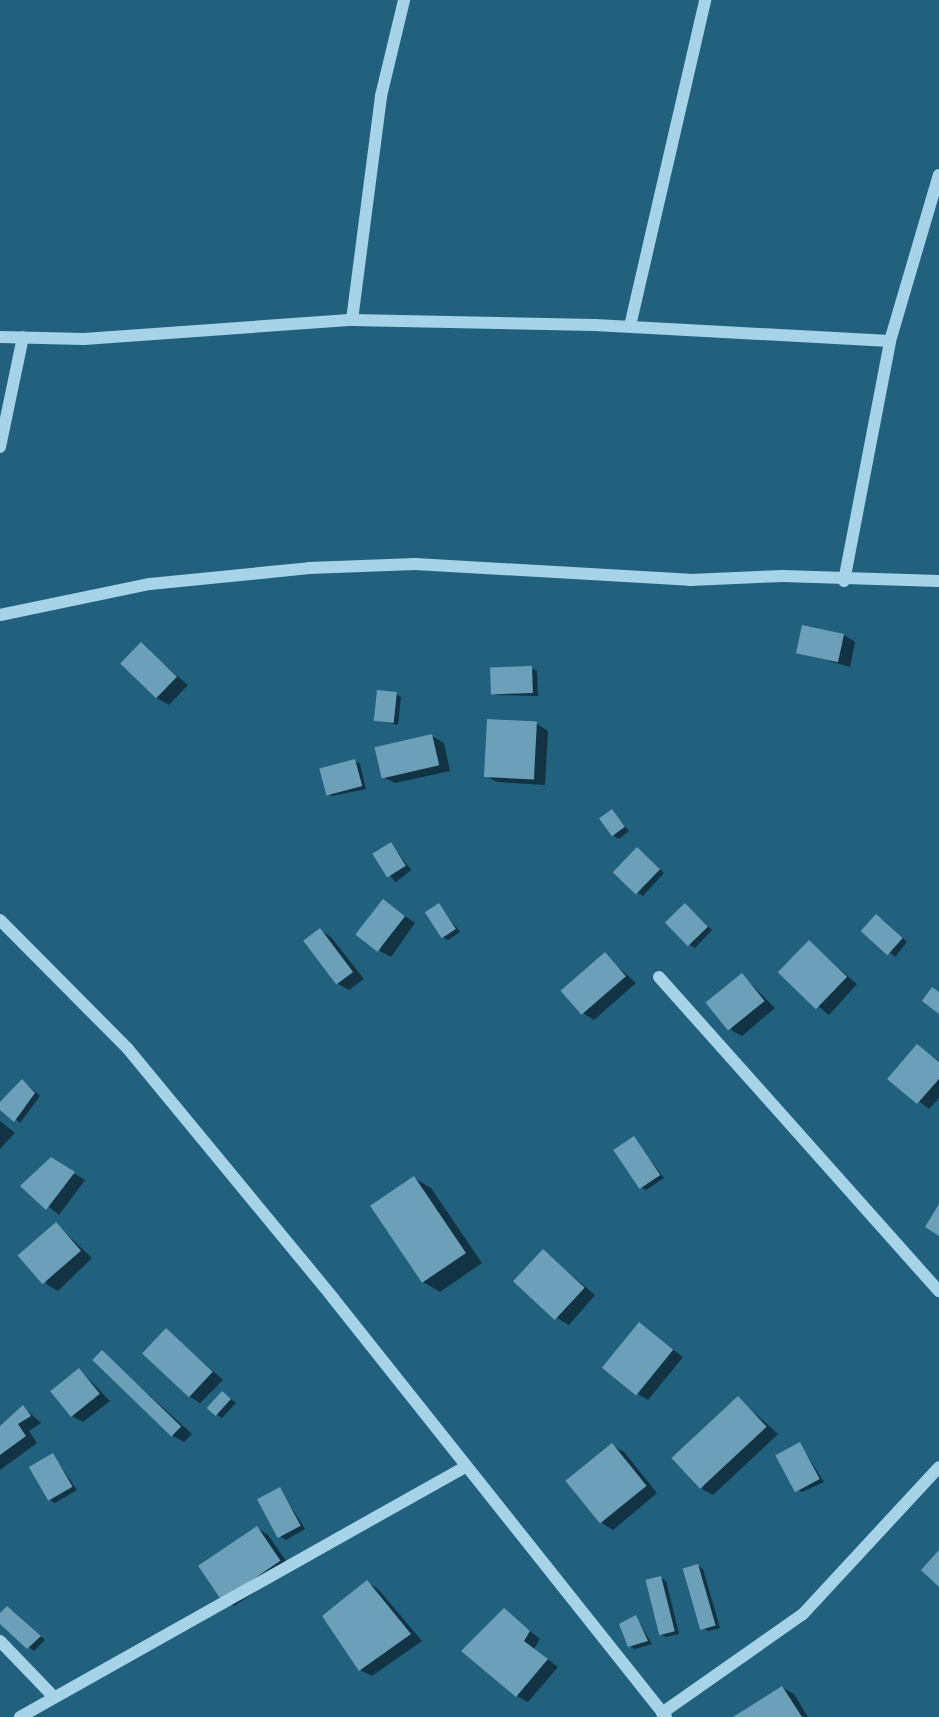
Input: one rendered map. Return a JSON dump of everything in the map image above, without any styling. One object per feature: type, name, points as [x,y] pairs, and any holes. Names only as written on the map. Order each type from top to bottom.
[{"type":"street","points":[[352,320],[381,96],[404,0]]},
{"type":"street","points":[[630,326],[705,0]]},
{"type":"street","points":[[844,581],[890,341],[939,175]]},
{"type":"street","points":[[0,337],[84,339],[352,320],[630,326],[890,341]]},
{"type":"street","points":[[0,447],[23,337]]},
{"type":"street","points":[[0,615],[150,584],[309,568],[415,564],[690,580],[783,576],[844,581],[939,581]]},
{"type":"street","points":[[3,929],[128,1049],[664,1715],[803,1614],[939,1467]]},
{"type":"street","points":[[659,977],[939,1291]]},
{"type":"street","points":[[20,1717],[52,1696],[466,1467]]},
{"type":"street","points":[[0,1641],[52,1696]]},
{"type":"building","points":[[802,625],[844,634],[838,662],[796,653]]},
{"type":"building","points":[[141,642],[177,677],[156,698],[120,664]]},
{"type":"building","points":[[532,666],[533,693],[491,694],[490,667]]},
{"type":"building","points":[[377,690],[397,692],[394,723],[374,721]]},
{"type":"building","points":[[487,719],[537,722],[534,780],[484,777]]},
{"type":"building","points":[[432,734],[439,765],[382,778],[375,747]]},
{"type":"building","points":[[355,759],[362,786],[327,796],[319,769]]},
{"type":"building","points":[[612,809],[625,827],[612,836],[599,818]]},
{"type":"building","points":[[391,842],[406,866],[387,877],[372,854]]},
{"type":"building","points":[[637,847],[660,869],[636,894],[613,872]]},
{"type":"building","points":[[383,899],[405,916],[377,952],[355,934]]},
{"type":"building","points":[[439,903],[456,929],[442,938],[425,912]]},
{"type":"building","points":[[685,903],[708,927],[688,946],[665,922]]},
{"type":"building","points":[[876,914],[903,938],[887,955],[861,931]]},
{"type":"building","points":[[320,928],[353,972],[336,985],[303,941]]},
{"type":"building","points":[[809,940],[847,977],[816,1009],[778,972]]},
{"type":"building","points":[[605,952],[626,976],[581,1015],[560,991]]},
{"type":"building","points":[[742,973],[765,1001],[728,1031],[705,1003]]},
{"type":"building","points":[[932,987],[939,992],[939,1014],[922,1001]]},
{"type":"building","points":[[917,1044],[939,1062],[939,1079],[917,1104],[887,1079]]},
{"type":"building","points":[[22,1079],[35,1093],[14,1122],[0,1110],[0,1102]]},
{"type":"building","points":[[634,1136],[660,1175],[640,1189],[613,1150]]},
{"type":"building","points":[[51,1157],[75,1172],[46,1210],[20,1186]]},
{"type":"building","points":[[414,1176],[466,1253],[422,1283],[370,1206]]},
{"type":"building","points":[[939,1204],[939,1236],[925,1227]]},
{"type":"building","points":[[56,1222],[81,1251],[42,1284],[18,1255]]},
{"type":"building","points":[[543,1249],[585,1288],[555,1320],[513,1281]]},
{"type":"building","points":[[639,1322],[673,1350],[636,1396],[602,1368]]},
{"type":"building","points":[[166,1328],[213,1372],[189,1397],[142,1354]]},
{"type":"building","points":[[102,1350],[181,1426],[171,1436],[92,1360]]},
{"type":"building","points":[[79,1368],[100,1394],[71,1417],[50,1391]]},
{"type":"building","points":[[222,1391],[231,1399],[216,1416],[207,1408]]},
{"type":"building","points":[[738,1396],[767,1427],[700,1489],[671,1458]]},
{"type":"building","points":[[23,1405],[31,1416],[18,1424],[26,1436],[0,1455],[0,1426]]},
{"type":"building","points":[[800,1442],[820,1479],[795,1492],[775,1455]]},
{"type":"building","points":[[612,1443],[647,1486],[600,1524],[565,1481]]},
{"type":"building","points":[[53,1453],[72,1487],[48,1501],[29,1467]]},
{"type":"building","points":[[280,1487],[301,1526],[278,1538],[257,1499]]},
{"type":"building","points":[[257,1526],[280,1561],[222,1601],[198,1566]]},
{"type":"building","points":[[939,1550],[939,1587],[921,1570]]},
{"type":"building","points":[[698,1564],[716,1626],[700,1630],[683,1568]]},
{"type":"building","points":[[661,1576],[675,1631],[659,1635],[645,1580]]},
{"type":"building","points":[[367,1580],[411,1634],[359,1671],[322,1616]]},
{"type":"building","points":[[7,1606],[41,1636],[27,1649],[0,1624],[0,1613]]},
{"type":"building","points":[[504,1608],[530,1631],[524,1641],[548,1659],[516,1697],[461,1651]]},
{"type":"building","points":[[636,1615],[648,1641],[628,1647],[619,1624]]},
{"type":"building","points":[[782,1686],[802,1717],[733,1717]]}]
